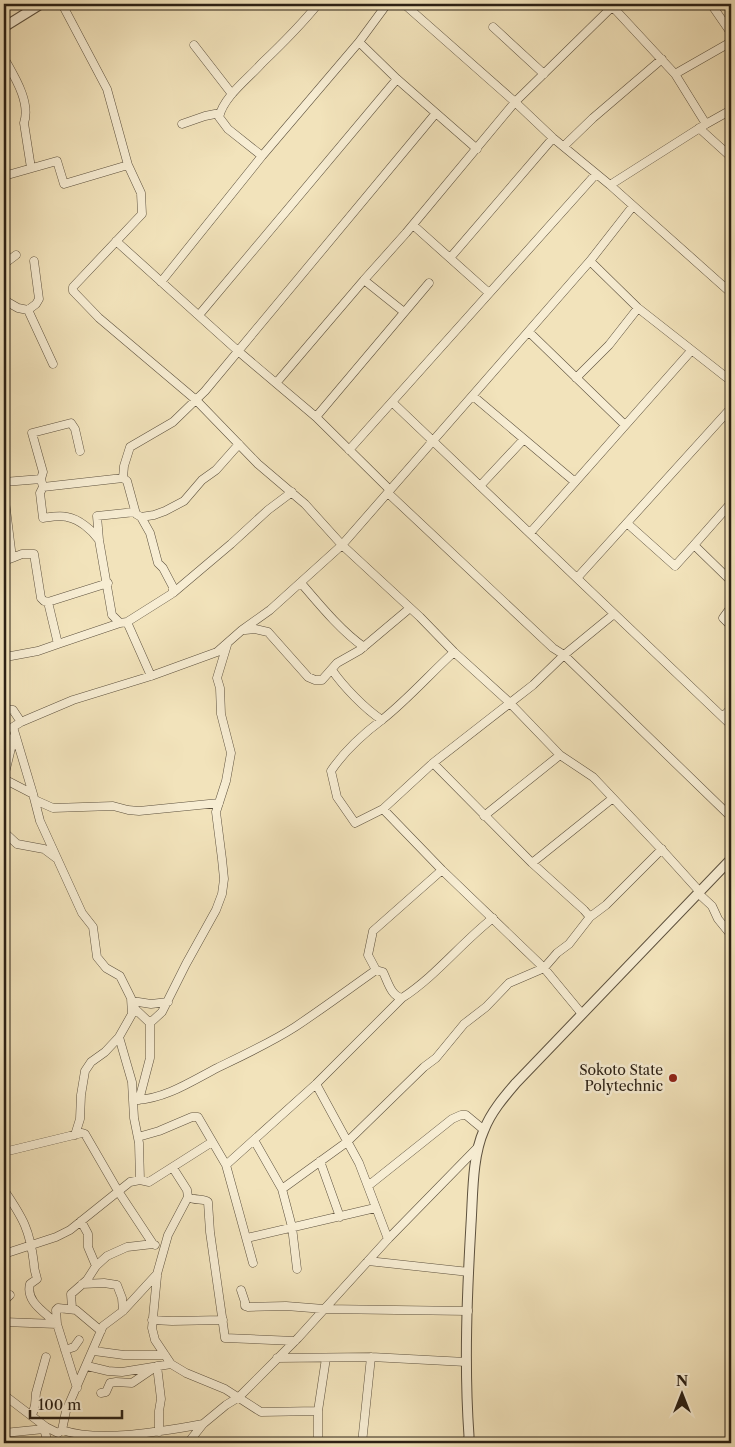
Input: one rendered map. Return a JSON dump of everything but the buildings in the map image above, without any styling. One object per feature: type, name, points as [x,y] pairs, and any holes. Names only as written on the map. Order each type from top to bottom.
[{"type":"street","points":[[4,27],[41,4]]},
{"type":"street","points":[[62,4],[107,89],[128,165],[141,193],[142,214],[73,287],[73,291],[99,318],[196,400],[258,464],[305,504],[342,545],[454,652],[510,702],[560,755],[593,777],[662,849],[712,906],[718,919],[731,934]]},
{"type":"street","points":[[262,156],[228,129],[219,118],[220,114],[232,94],[306,19],[318,4]]},
{"type":"street","points":[[161,282],[262,156],[359,42],[387,4]]},
{"type":"street","points":[[404,4],[553,138],[610,185],[731,293]]},
{"type":"street","points":[[278,382],[413,225],[515,102],[612,4],[675,74],[703,126],[731,157]]},
{"type":"street","points":[[710,4],[731,33]]},
{"type":"street","points":[[493,27],[544,74]]},
{"type":"street","points":[[359,42],[397,79],[477,149]]},
{"type":"street","points":[[675,74],[731,42]]},
{"type":"street","points":[[194,45],[232,94]]},
{"type":"street","points":[[4,58],[16,80],[26,108],[24,123],[31,168]]},
{"type":"street","points":[[564,146],[593,118],[662,59]]},
{"type":"street","points":[[199,315],[397,79]]},
{"type":"street","points":[[610,185],[731,110]]},
{"type":"street","points":[[123,478],[124,466],[130,448],[173,422],[196,400],[436,113]]},
{"type":"street","points":[[182,124],[205,116],[220,114]]},
{"type":"street","points":[[450,258],[553,138]]},
{"type":"street","points":[[4,176],[57,161],[64,184],[128,165]]},
{"type":"street","points":[[349,450],[596,174]]},
{"type":"street","points":[[75,1135],[80,1119],[85,1071],[91,1062],[105,1052],[119,1037],[132,1014],[132,1003],[127,988],[120,976],[106,968],[97,956],[93,927],[82,913],[59,861],[47,840],[40,821],[13,727],[73,700],[151,676],[217,652],[242,630],[270,610],[342,545],[590,261],[633,206]]},
{"type":"street","points":[[413,225],[489,293]]},
{"type":"street","points":[[116,241],[238,351],[278,382],[316,417],[389,491],[553,648],[564,655],[731,817]]},
{"type":"street","points":[[4,264],[16,255]]},
{"type":"street","points":[[4,300],[18,308],[28,310],[36,304],[39,299],[34,261]]},
{"type":"street","points":[[590,261],[638,308],[731,381]]},
{"type":"street","points":[[364,280],[404,312]]},
{"type":"street","points":[[316,417],[429,283]]},
{"type":"street","points":[[576,378],[609,345],[638,308]]},
{"type":"street","points":[[28,310],[54,364]]},
{"type":"street","points":[[529,332],[625,425]]},
{"type":"street","points":[[530,533],[691,351]]},
{"type":"street","points":[[473,396],[575,482]]},
{"type":"street","points":[[392,402],[731,725]]},
{"type":"street","points":[[577,578],[628,524],[731,408]]},
{"type":"street","points":[[80,451],[75,429],[71,423],[32,433],[43,472],[41,479],[43,488],[40,493],[43,518],[67,517],[81,524],[99,540]]},
{"type":"street","points":[[480,486],[524,439]]},
{"type":"street","points":[[151,676],[123,623],[112,615],[108,583],[99,540],[97,516],[138,514],[154,516],[165,511],[184,501],[202,480],[216,470],[239,444]]},
{"type":"street","points":[[43,488],[123,478],[128,481],[138,514],[150,533],[158,563],[163,568],[173,587],[172,593]]},
{"type":"street","points":[[4,482],[41,479]]},
{"type":"street","points":[[4,492],[12,558]]},
{"type":"street","points":[[11,656],[38,651],[123,623],[172,593],[231,544],[268,510],[292,492]]},
{"type":"street","points":[[628,524],[675,566],[731,502]]},
{"type":"street","points":[[694,546],[731,581]]},
{"type":"street","points":[[4,561],[22,554],[34,554],[41,598],[48,602],[108,583]]},
{"type":"street","points":[[301,583],[327,612],[364,647]]},
{"type":"street","points":[[48,602],[58,644]]},
{"type":"street","points":[[731,607],[722,618],[731,626]]},
{"type":"street","points":[[242,630],[255,629],[268,632],[293,658],[303,672],[312,679],[322,680],[337,663],[364,647],[410,608]]},
{"type":"street","points":[[454,652],[382,720],[353,743],[339,758],[331,771],[337,797],[355,822],[383,809],[433,763],[533,685],[564,655],[614,614]]},
{"type":"street","points":[[150,1023],[162,1012],[168,1002],[186,964],[216,910],[222,894],[222,859],[216,812],[228,773],[231,753],[221,714],[220,688],[217,678],[228,644]]},
{"type":"street","points":[[332,670],[348,690],[374,715],[382,720]]},
{"type":"street","points":[[723,717],[731,708]]},
{"type":"street","points":[[4,709],[13,710],[21,722]]},
{"type":"street","points":[[15,734],[4,778],[54,808],[113,806],[128,810],[139,810],[219,803]]},
{"type":"street","points":[[484,816],[560,755]]},
{"type":"street","points":[[433,763],[484,816],[590,917]]},
{"type":"street","points":[[532,863],[613,798]]},
{"type":"street","points":[[383,809],[442,870],[544,968],[582,1014]]},
{"type":"street","points":[[4,832],[17,844],[44,849],[59,861]]},
{"type":"street","points":[[282,1190],[346,1142],[424,1067],[436,1058],[464,1024],[486,1007],[509,983],[544,968],[557,953],[569,944],[590,917],[637,875],[662,849]]},
{"type":"street","points":[[468,1443],[466,1362],[469,1272],[474,1179],[478,1147],[484,1130],[498,1104],[516,1083],[731,859]]},
{"type":"street","points":[[402,998],[397,997],[393,993],[383,972],[376,970],[368,955],[373,931],[442,870]]},
{"type":"street","points":[[226,1165],[316,1084],[402,998],[421,985],[493,918]]},
{"type":"street","points":[[137,1100],[162,1095],[250,1053],[295,1027],[376,970]]},
{"type":"street","points":[[132,1003],[151,1004],[168,1002]]},
{"type":"street","points":[[132,1003],[150,1023],[150,1058],[137,1100],[134,1118],[138,1136],[140,1180]]},
{"type":"street","points":[[119,1037],[137,1100]]},
{"type":"street","points":[[316,1084],[359,1163],[388,1239]]},
{"type":"street","points":[[368,1186],[452,1118],[466,1114],[484,1130]]},
{"type":"street","points":[[138,1136],[159,1131],[196,1117],[199,1119],[226,1165],[253,1263]]},
{"type":"street","points":[[4,1152],[82,1133],[86,1136],[118,1191],[153,1244]]},
{"type":"street","points":[[254,1140],[282,1190],[292,1227],[297,1269]]},
{"type":"street","points":[[4,1254],[56,1237],[70,1230],[130,1182],[140,1180],[149,1182],[212,1142]]},
{"type":"street","points":[[188,1443],[203,1424],[239,1397],[295,1341],[388,1239],[478,1147]]},
{"type":"street","points":[[320,1161],[340,1217]]},
{"type":"street","points":[[173,1168],[187,1190],[188,1198],[163,1248],[157,1274],[152,1320],[155,1340],[172,1364],[186,1373],[225,1389],[261,1412],[318,1411]]},
{"type":"street","points":[[4,1190],[18,1210],[32,1244],[36,1279],[30,1284],[29,1296],[38,1308],[57,1324]]},
{"type":"street","points":[[188,1198],[208,1202],[210,1232],[224,1334],[228,1339],[257,1338],[295,1341]]},
{"type":"street","points":[[247,1238],[376,1208]]},
{"type":"street","points":[[81,1221],[88,1234],[88,1247],[96,1266]]},
{"type":"street","points":[[72,1308],[71,1294],[87,1280],[96,1266],[107,1256],[127,1246],[153,1244],[163,1248]]},
{"type":"street","points":[[368,1261],[469,1272]]},
{"type":"street","points":[[49,1443],[60,1431],[66,1411],[94,1351],[103,1326],[123,1311],[157,1274]]},
{"type":"street","points":[[82,1284],[104,1283],[117,1286],[122,1298],[123,1311]]},
{"type":"street","points":[[241,1290],[245,1306],[248,1307],[286,1306],[324,1310],[468,1311]]},
{"type":"street","points":[[4,1301],[10,1295]]},
{"type":"street","points":[[77,1388],[57,1324],[57,1309],[72,1308],[82,1313],[101,1331]]},
{"type":"street","points":[[152,1320],[223,1320]]},
{"type":"street","points":[[4,1322],[57,1324]]},
{"type":"street","points":[[65,1350],[74,1347],[79,1340]]},
{"type":"street","points":[[94,1351],[124,1355],[165,1355]]},
{"type":"street","points":[[278,1358],[372,1357],[466,1362]]},
{"type":"street","points":[[362,1443],[372,1357]]},
{"type":"street","points":[[32,1416],[36,1393],[46,1358]]},
{"type":"street","points":[[318,1443],[318,1411],[326,1358]]},
{"type":"street","points":[[87,1366],[122,1372],[172,1364]]},
{"type":"street","points":[[101,1393],[106,1392],[110,1383],[132,1383],[157,1366]]},
{"type":"street","points":[[157,1366],[161,1399],[158,1411],[159,1432]]},
{"type":"street","points":[[4,1395],[45,1428],[49,1443]]},
{"type":"street","points":[[4,1434],[45,1428],[76,1434],[88,1440],[159,1432],[203,1424]]},
{"type":"place","name":"Sokoto State Polytechnic","points":[[673,1078]]}]
